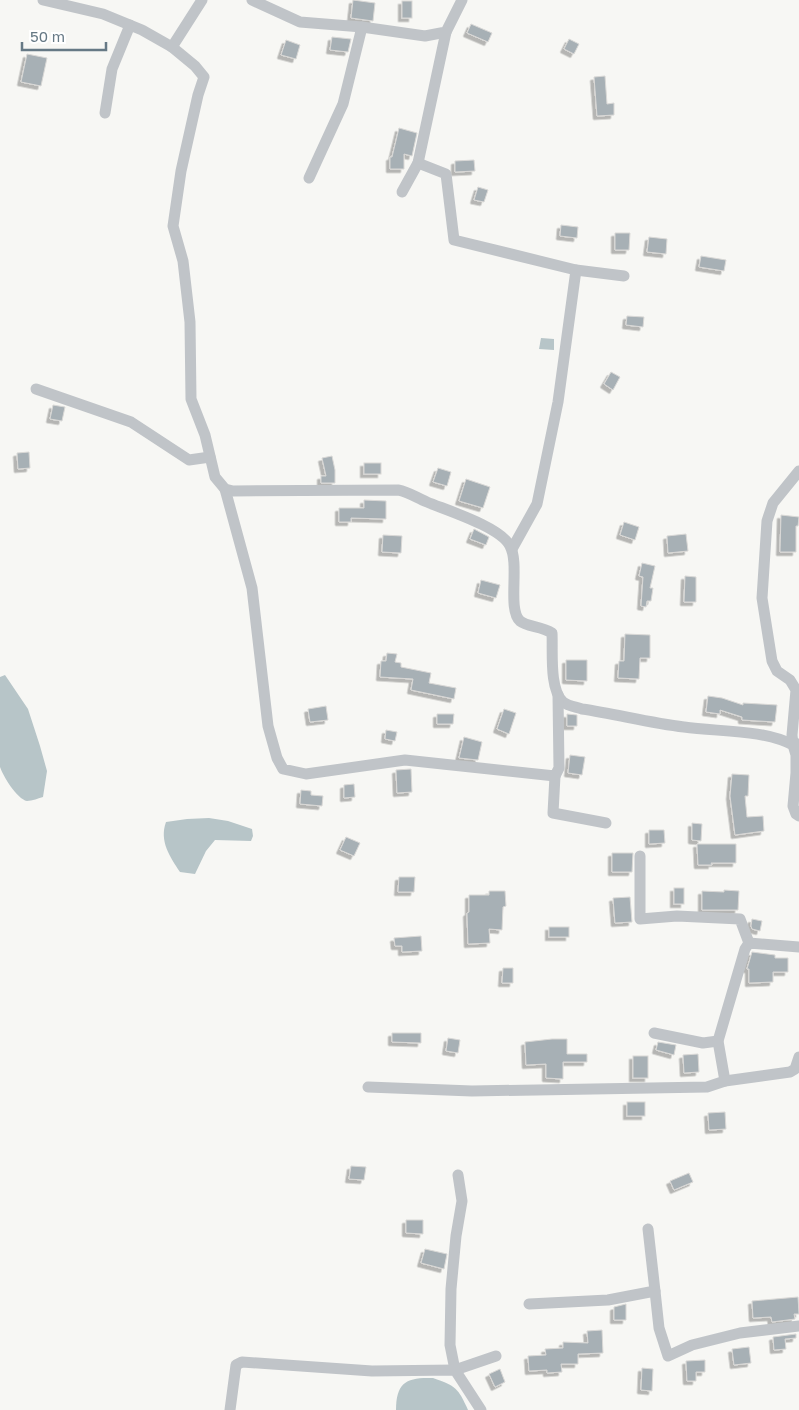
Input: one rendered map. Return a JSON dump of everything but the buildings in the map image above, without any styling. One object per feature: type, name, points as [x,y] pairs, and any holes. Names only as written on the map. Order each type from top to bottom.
[{"type":"street","points":[[43,0],[103,14],[130,25],[172,47],[195,66],[204,77],[198,95],[181,171],[173,226],[183,261],[190,322],[191,399],[205,435],[215,477],[225,489],[252,588],[268,726],[277,758],[282,768],[306,774],[405,760],[555,776]]},
{"type":"street","points":[[172,47],[202,0]]},
{"type":"street","points":[[252,0],[300,22],[362,27],[425,36],[446,32]]},
{"type":"street","points":[[402,192],[418,162],[446,32],[462,0]]},
{"type":"street","points":[[105,113],[112,69],[130,25]]},
{"type":"street","points":[[309,178],[343,104],[362,27]]},
{"type":"street","points":[[418,162],[446,174],[454,240],[576,270],[624,276]]},
{"type":"street","points":[[512,549],[537,504],[558,402],[576,270]]},
{"type":"street","points":[[36,389],[131,422],[189,460],[210,457]]},
{"type":"street","points":[[799,471],[773,503],[767,522],[762,598],[772,661],[777,671],[790,680],[796,690],[793,720],[796,744],[793,806],[796,814],[799,816]]},
{"type":"street","points":[[225,489],[233,491],[398,490],[407,492],[485,526],[501,536],[510,545],[514,556],[514,604],[516,614],[526,624],[544,628],[552,633],[554,683],[558,696],[559,768],[555,776],[553,813],[606,822]]},
{"type":"street","points":[[558,696],[570,706],[582,709],[683,727],[744,732],[796,744]]},
{"type":"street","points":[[640,856],[640,919],[677,916],[740,919],[749,943]]},
{"type":"street","points":[[749,943],[799,947]]},
{"type":"street","points":[[725,1081],[718,1041],[745,949],[749,943]]},
{"type":"street","points":[[654,1033],[703,1043],[718,1041]]},
{"type":"street","points":[[368,1087],[481,1091],[706,1087],[725,1081],[790,1072],[795,1069],[799,1057]]},
{"type":"street","points":[[458,1175],[462,1201],[450,1289],[450,1345],[456,1370],[481,1410]]},
{"type":"street","points":[[648,1229],[658,1328],[668,1356],[692,1345],[740,1332],[799,1326]]},
{"type":"street","points":[[530,1304],[608,1300],[655,1291]]},
{"type":"street","points":[[230,1410],[236,1365],[242,1362],[372,1371],[456,1370],[496,1356]]},
{"type":"shaded area","points":[[541,338],[554,339],[554,350],[539,349]]},
{"type":"shaded area","points":[[5,675],[28,709],[47,771],[43,797],[31,801],[23,799],[15,792],[0,767],[0,677]]},
{"type":"shaded area","points":[[209,818],[228,821],[252,829],[253,836],[251,841],[215,840],[206,851],[195,874],[180,872],[169,855],[165,842],[164,829],[166,822]]},
{"type":"shaded area","points":[[433,1378],[447,1383],[459,1392],[468,1410],[396,1410],[398,1393],[405,1383],[410,1380]]}]
